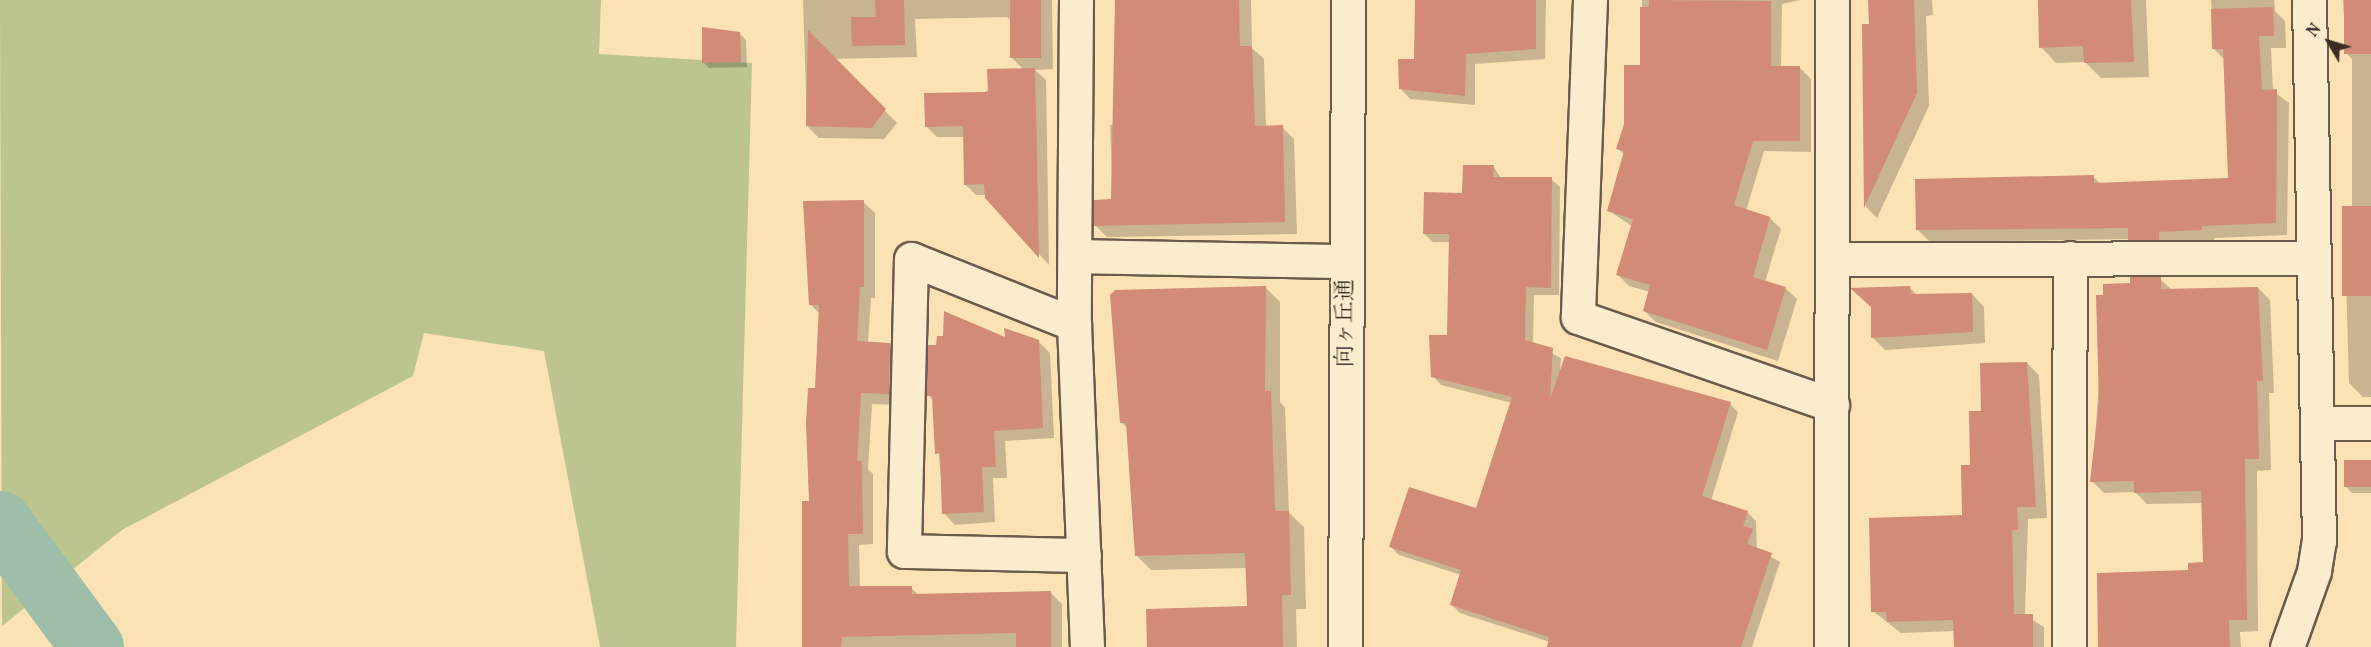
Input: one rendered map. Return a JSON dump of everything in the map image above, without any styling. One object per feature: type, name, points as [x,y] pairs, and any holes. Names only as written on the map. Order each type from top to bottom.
[{"type":"street","points":[[1076,0],[1074,324],[1087,647]]},
{"type":"street","name":"向ヶ丘通","points":[[1346,647],[1348,0]]},
{"type":"street","points":[[1590,0],[1578,317],[1832,405]]},
{"type":"street","points":[[1831,647],[1832,0]]},
{"type":"street","points":[[2287,647],[2314,570],[2319,541],[2309,0]]},
{"type":"street","points":[[1075,256],[1347,261]]},
{"type":"street","points":[[2069,647],[2070,258]]},
{"type":"street","points":[[1833,260],[2313,258]]},
{"type":"street","points":[[1074,324],[911,259],[904,551],[1084,555]]},
{"type":"street","points":[[2317,423],[2371,423]]},
{"type":"green space","points":[[0,0],[601,0],[599,54],[752,63],[736,647],[600,647],[544,351],[424,333],[413,376],[122,530],[2,626]]},
{"type":"building","points":[[875,0],[904,0],[905,45],[852,46],[851,17],[876,17]]},
{"type":"building","points":[[1010,0],[1041,0],[1041,58],[1010,58]]},
{"type":"building","points":[[1115,0],[1239,0],[1240,46],[1252,46],[1255,126],[1283,125],[1285,222],[1093,226],[1094,200],[1111,199]]},
{"type":"building","points":[[1415,0],[1536,0],[1536,49],[1466,54],[1465,96],[1399,89],[1398,59],[1414,59]]},
{"type":"building","points":[[1649,0],[1771,1],[1771,66],[1800,66],[1800,141],[1753,141],[1734,205],[1770,217],[1753,277],[1786,287],[1767,350],[1643,311],[1650,285],[1616,275],[1633,219],[1607,211],[1624,151],[1616,149],[1624,124],[1624,65],[1640,65],[1640,7],[1649,7]]},
{"type":"building","points":[[1868,0],[1914,0],[1917,93],[1864,208],[1862,24],[1869,24]]},
{"type":"building","points":[[2038,0],[2131,0],[2134,62],[2084,63],[2083,46],[2039,48]]},
{"type":"building","points":[[2344,0],[2371,0],[2371,54],[2344,54]]},
{"type":"building","points":[[2273,7],[2274,36],[2259,36],[2262,90],[2277,89],[2276,223],[2202,226],[2202,230],[2159,232],[2159,240],[2128,240],[2128,228],[1916,230],[1915,179],[2094,175],[2094,183],[2228,178],[2223,49],[2212,49],[2211,9]]},
{"type":"building","points":[[702,27],[740,32],[741,62],[702,63]]},
{"type":"building","points":[[808,30],[886,109],[872,128],[806,126]]},
{"type":"building","points":[[1035,68],[1039,258],[985,198],[984,184],[964,185],[963,126],[925,127],[924,93],[988,92],[987,69]]},
{"type":"building","points":[[1463,165],[1494,165],[1493,177],[1552,177],[1551,288],[1526,287],[1525,340],[1553,348],[1550,399],[1565,356],[1731,402],[1702,496],[1748,511],[1743,526],[1753,529],[1747,544],[1772,553],[1741,647],[1547,647],[1549,637],[1450,605],[1461,570],[1389,547],[1409,487],[1476,508],[1512,397],[1431,377],[1429,335],[1447,335],[1449,234],[1423,234],[1424,192],[1462,193]]},
{"type":"building","points":[[864,200],[864,287],[860,287],[857,341],[890,343],[889,394],[861,393],[857,461],[862,461],[863,534],[848,534],[849,586],[912,586],[912,594],[1051,591],[1051,647],[1016,647],[1016,633],[842,637],[841,647],[802,647],[802,501],[809,501],[806,424],[808,388],[815,388],[819,305],[809,305],[803,201]]},
{"type":"building","points":[[2342,206],[2371,206],[2371,296],[2342,296]]},
{"type":"building","points":[[2130,277],[2161,277],[2161,289],[2258,287],[2263,381],[2257,381],[2259,459],[2245,459],[2247,620],[2229,620],[2230,647],[2098,647],[2097,573],[2188,570],[2188,563],[2203,562],[2201,491],[2134,493],[2134,481],[2090,482],[2099,402],[2096,295],[2103,295],[2103,284],[2130,283]]},
{"type":"building","points":[[1266,286],[1265,391],[1271,391],[1275,511],[1289,511],[1291,595],[1282,595],[1283,647],[1147,647],[1146,609],[1247,606],[1245,553],[1135,556],[1126,423],[1120,423],[1110,295],[1115,290]]},
{"type":"building","points":[[1910,286],[1911,294],[1972,293],[1973,332],[1871,338],[1871,307],[1850,288]]},
{"type":"building","points":[[944,311],[1005,337],[1004,328],[1039,340],[1043,428],[994,431],[996,467],[982,467],[984,512],[942,514],[940,453],[935,454],[932,396],[926,396],[928,345],[936,345],[937,336],[943,336]]},
{"type":"building","points":[[2027,362],[2036,507],[2017,507],[2018,530],[2012,530],[2014,614],[2033,614],[2033,647],[1954,647],[1953,620],[1887,622],[1886,612],[1871,612],[1869,518],[1962,515],[1961,465],[1970,465],[1969,411],[1981,411],[1980,363]]},
{"type":"building","points":[[2344,460],[2371,460],[2371,487],[2344,487]]},
{"type":"waterway","points":[[0,522],[92,647]]}]
